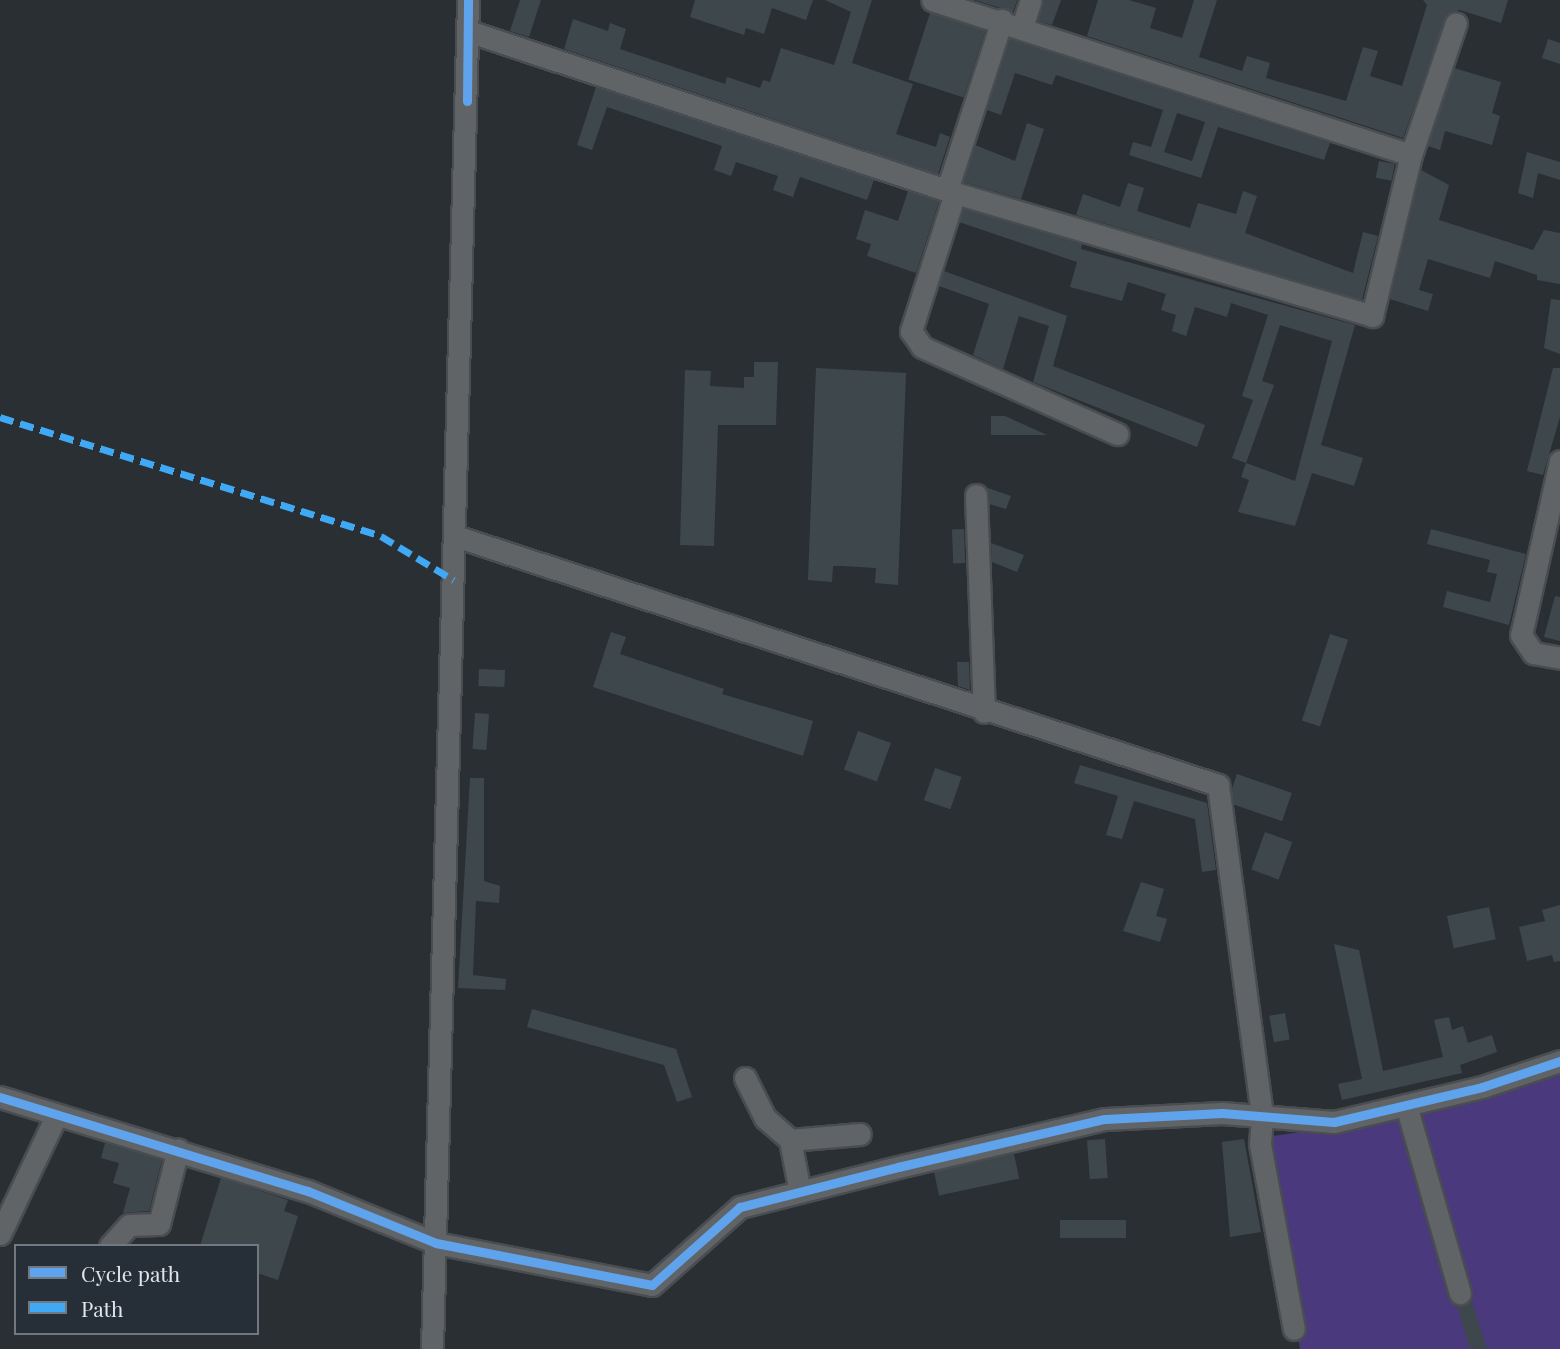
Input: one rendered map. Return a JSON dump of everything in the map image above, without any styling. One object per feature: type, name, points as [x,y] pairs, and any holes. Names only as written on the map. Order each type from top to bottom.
[{"type":"street","points":[[432,1349],[468,0]]},
{"type":"street","points":[[932,0],[1002,20],[1411,155]]},
{"type":"street","points":[[1022,27],[1031,0]]},
{"type":"street","points":[[1002,20],[911,331],[922,347],[1117,435]]},
{"type":"street","points":[[468,31],[951,192],[1372,316],[1411,155],[1456,23]]},
{"type":"street","points":[[1560,461],[1521,635],[1533,653],[1560,658]]},
{"type":"street","points":[[976,495],[984,712]]},
{"type":"street","points":[[455,536],[984,712],[1218,785],[1262,1116],[1260,1144],[1293,1329]]},
{"type":"street","points":[[0,1097],[56,1116],[178,1149],[308,1191],[436,1243],[652,1285],[740,1207],[800,1192],[1105,1119],[1262,1116],[1334,1122],[1406,1105],[1560,1061]]},
{"type":"street","points":[[745,1078],[765,1118],[790,1140],[800,1192]]},
{"type":"street","points":[[1406,1105],[1460,1293]]},
{"type":"street","points":[[0,1234],[56,1116]]},
{"type":"street","points":[[790,1140],[860,1134]]},
{"type":"street","points":[[112,1244],[129,1225],[159,1224],[178,1149]]},
{"type":"shaded area","points":[[1560,1067],[1560,1349],[1300,1349],[1266,1137],[1425,1113]]},
{"type":"building","points":[[520,0],[541,0],[529,37],[510,31]]},
{"type":"building","points":[[695,0],[813,0],[806,20],[772,8],[764,34],[746,28],[744,35],[690,17]]},
{"type":"building","points":[[825,0],[872,0],[852,63],[913,84],[896,134],[936,147],[940,133],[950,137],[938,174],[564,49],[573,19],[608,31],[610,23],[626,29],[620,49],[725,84],[727,77],[760,88],[763,80],[770,82],[781,48],[834,65],[851,12]]},
{"type":"building","points":[[975,0],[1017,0],[1013,12]]},
{"type":"building","points":[[1044,0],[1061,0],[1052,25],[1038,21]]},
{"type":"building","points":[[1098,0],[1129,0],[1156,8],[1150,28],[1182,38],[1194,0],[1217,0],[1199,57],[1242,71],[1247,56],[1270,63],[1266,78],[1346,101],[1363,47],[1378,51],[1370,76],[1402,86],[1427,5],[1423,0],[1508,0],[1501,23],[1460,10],[1447,14],[1403,138],[1087,36]]},
{"type":"building","points":[[930,13],[985,31],[964,97],[908,80]]},
{"type":"building","points":[[1010,39],[1330,143],[1324,160],[1218,127],[1201,178],[1129,155],[1133,142],[1151,147],[1163,110],[1056,75],[1052,85],[1015,73],[1001,115],[987,110]],"holes":[[[1177,113],[1205,122],[1192,161],[1164,152]]]},
{"type":"building","points":[[1548,39],[1560,43],[1560,64],[1542,58]]},
{"type":"building","points":[[1454,68],[1501,82],[1492,113],[1500,116],[1492,145],[1445,131],[1440,150],[1428,146]]},
{"type":"building","points":[[596,87],[874,180],[867,200],[800,177],[793,197],[773,190],[778,176],[736,162],[731,176],[714,170],[722,146],[607,107],[592,150],[577,145]]},
{"type":"building","points":[[1027,123],[1044,129],[1021,199],[963,182],[975,145],[1015,161]]},
{"type":"building","points":[[1527,152],[1560,162],[1560,180],[1538,173],[1533,198],[1518,193]]},
{"type":"building","points":[[1379,161],[1395,164],[1391,181],[1376,178]]},
{"type":"building","points":[[1421,170],[1449,185],[1439,220],[1533,250],[1544,230],[1560,233],[1560,284],[1537,280],[1537,275],[1495,261],[1490,278],[1428,259],[1419,290],[1433,294],[1428,311],[1390,299]]},
{"type":"building","points":[[1128,183],[1144,188],[1137,211],[1190,228],[1198,203],[1236,214],[1243,191],[1257,196],[1245,233],[1353,273],[1363,232],[1378,236],[1362,300],[1076,215],[1083,194],[1120,207]]},
{"type":"building","points":[[908,191],[939,201],[916,273],[867,256],[871,244],[856,239],[865,210],[898,221]]},
{"type":"building","points":[[964,209],[1082,244],[1081,249],[1355,325],[1321,445],[1363,458],[1354,486],[1312,473],[1295,526],[1238,512],[1249,480],[1241,477],[1246,463],[1232,458],[1253,400],[1242,396],[1268,315],[1231,303],[1227,317],[1195,307],[1186,336],[1172,331],[1176,315],[1161,310],[1166,294],[1128,282],[1122,301],[1070,287],[1077,262],[959,222]],"holes":[[[1280,325],[1332,341],[1295,481],[1246,463],[1274,385],[1262,381]]]},
{"type":"building","points":[[944,271],[1067,316],[1053,366],[1205,425],[1197,447],[1033,382],[1049,326],[1019,316],[1003,369],[973,355],[989,304],[939,286]]},
{"type":"building","points":[[1551,299],[1560,300],[1560,354],[1544,348]]},
{"type":"building","points":[[754,362],[778,362],[776,425],[718,425],[714,546],[680,545],[685,370],[711,371],[710,386],[744,388],[744,377],[754,377]]},
{"type":"building","points":[[816,368],[906,373],[898,585],[875,583],[876,568],[842,566],[833,566],[832,582],[808,580]]},
{"type":"building","points":[[1553,368],[1560,368],[1560,417],[1543,475],[1527,471]]},
{"type":"building","points":[[991,416],[1005,416],[1047,435],[991,435]]},
{"type":"building","points":[[988,488],[1011,496],[1006,509],[989,504]]},
{"type":"building","points":[[952,529],[964,529],[965,563],[953,563]]},
{"type":"building","points":[[1431,529],[1526,554],[1509,625],[1443,607],[1447,591],[1490,602],[1497,574],[1487,572],[1490,560],[1427,544]]},
{"type":"building","points":[[991,543],[1024,555],[1017,572],[992,562]]},
{"type":"building","points":[[1555,596],[1560,597],[1560,641],[1544,637]]},
{"type":"building","points":[[611,632],[626,637],[620,654],[724,689],[722,694],[813,721],[803,756],[593,687]]},
{"type":"building","points":[[1330,634],[1348,640],[1320,726],[1302,721]]},
{"type":"building","points":[[957,662],[969,662],[970,690],[958,686]]},
{"type":"building","points":[[479,669],[505,670],[504,687],[478,686]]},
{"type":"building","points":[[475,713],[489,714],[486,750],[472,749]]},
{"type":"building","points":[[858,731],[891,743],[877,781],[844,770]]},
{"type":"building","points":[[1080,765],[1207,803],[1216,870],[1202,872],[1195,819],[1134,801],[1122,839],[1106,835],[1118,796],[1074,783]]},
{"type":"building","points":[[935,768],[961,777],[950,809],[924,800]]},
{"type":"building","points":[[1237,774],[1292,793],[1282,821],[1227,802]]},
{"type":"building","points":[[470,778],[484,778],[484,881],[500,886],[499,903],[476,901],[473,975],[506,979],[505,990],[458,988]]},
{"type":"building","points":[[1265,832],[1292,842],[1279,880],[1251,870]]},
{"type":"building","points":[[1141,882],[1164,889],[1156,916],[1167,919],[1160,942],[1123,931]]},
{"type":"building","points":[[1560,905],[1560,961],[1554,962],[1552,955],[1527,961],[1519,927],[1545,921],[1542,910]]},
{"type":"building","points":[[1489,907],[1496,939],[1454,948],[1447,916]]},
{"type":"building","points":[[1334,944],[1359,950],[1383,1071],[1443,1057],[1434,1020],[1449,1017],[1452,1030],[1463,1026],[1468,1043],[1492,1035],[1497,1052],[1460,1065],[1462,1073],[1342,1100],[1338,1084],[1362,1079]]},
{"type":"building","points":[[532,1009],[676,1049],[692,1097],[677,1102],[664,1065],[527,1027]]},
{"type":"building","points":[[1285,1013],[1290,1040],[1274,1042],[1269,1016]]},
{"type":"building","points":[[1105,1139],[1108,1178],[1090,1179],[1087,1140]]},
{"type":"building","points":[[1244,1139],[1261,1232],[1230,1237],[1222,1142]]},
{"type":"building","points":[[105,1143],[162,1160],[149,1211],[123,1213],[130,1188],[113,1183],[119,1163],[101,1158]]},
{"type":"building","points":[[1014,1154],[1019,1178],[939,1196],[934,1171]]},
{"type":"building","points":[[221,1178],[288,1200],[284,1211],[298,1216],[278,1280],[259,1274],[259,1244],[201,1244]]},
{"type":"building","points":[[1060,1220],[1126,1220],[1126,1238],[1060,1238]]},
{"type":"building","points":[[1472,1302],[1487,1349],[1470,1349],[1457,1306]]},
{"type":"marked path","points":[[0,417],[381,536],[454,580]]},
{"type":"cycle path","points":[[467,101],[468,0]]},
{"type":"cycle path","points":[[0,1097],[308,1191],[436,1243],[652,1285],[740,1207],[898,1167],[1105,1119],[1222,1113],[1334,1122],[1482,1087],[1560,1061]]}]
